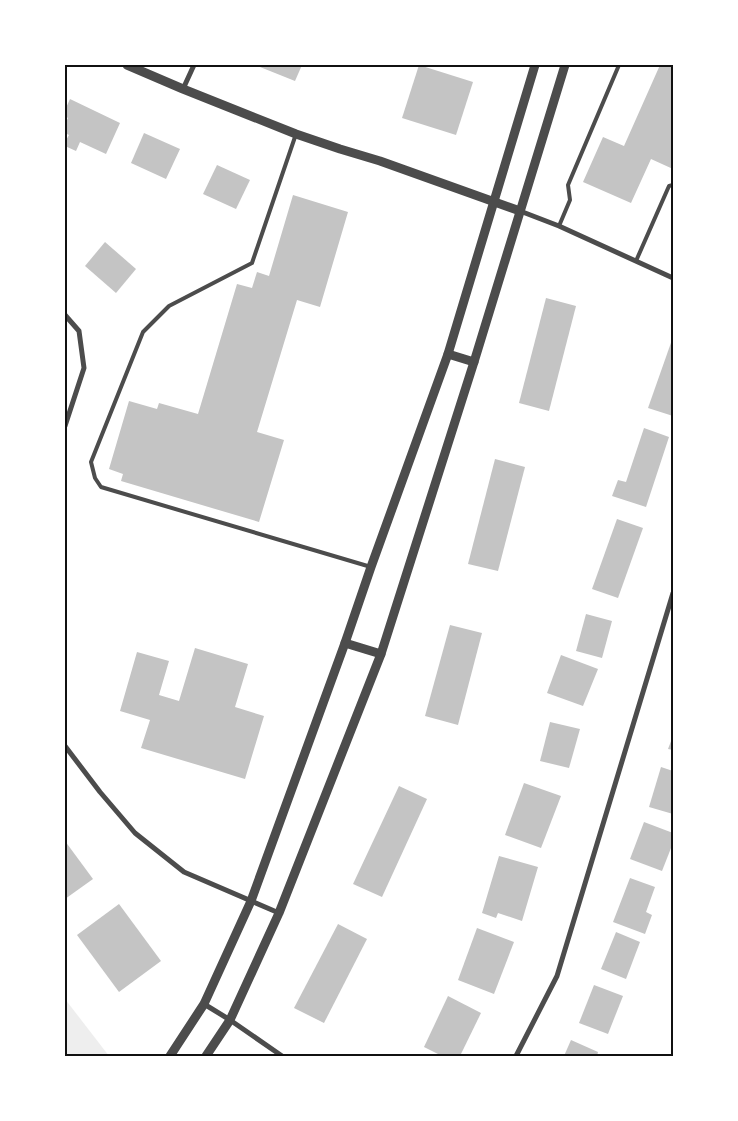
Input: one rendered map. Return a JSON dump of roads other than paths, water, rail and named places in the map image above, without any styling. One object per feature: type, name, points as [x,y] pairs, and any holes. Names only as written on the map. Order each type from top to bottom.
[{"type":"street","points":[[127,65],[296,134],[380,161],[559,226],[673,278]]},
{"type":"street","points":[[183,89],[194,65]]},
{"type":"street","points":[[170,1056],[204,1004],[252,901],[448,354],[535,65]]},
{"type":"street","points":[[206,1056],[230,1020],[280,913],[381,654],[474,362],[565,65]]},
{"type":"street","points":[[65,315],[79,331],[84,368],[65,426]]},
{"type":"street","points":[[448,354],[474,362]]},
{"type":"street","points":[[516,1056],[557,976],[673,593]]},
{"type":"street","points":[[345,644],[381,654]]},
{"type":"street","points":[[65,746],[100,792],[135,833],[184,872],[280,913]]},
{"type":"street","points":[[204,1004],[282,1056]]},
{"type":"lane","points":[[559,226],[570,200],[568,185],[619,65]]},
{"type":"lane","points":[[296,134],[252,263],[170,306],[143,332],[91,462],[95,478],[101,488],[371,567]]},
{"type":"lane","points":[[636,261],[669,186],[673,185]]}]
